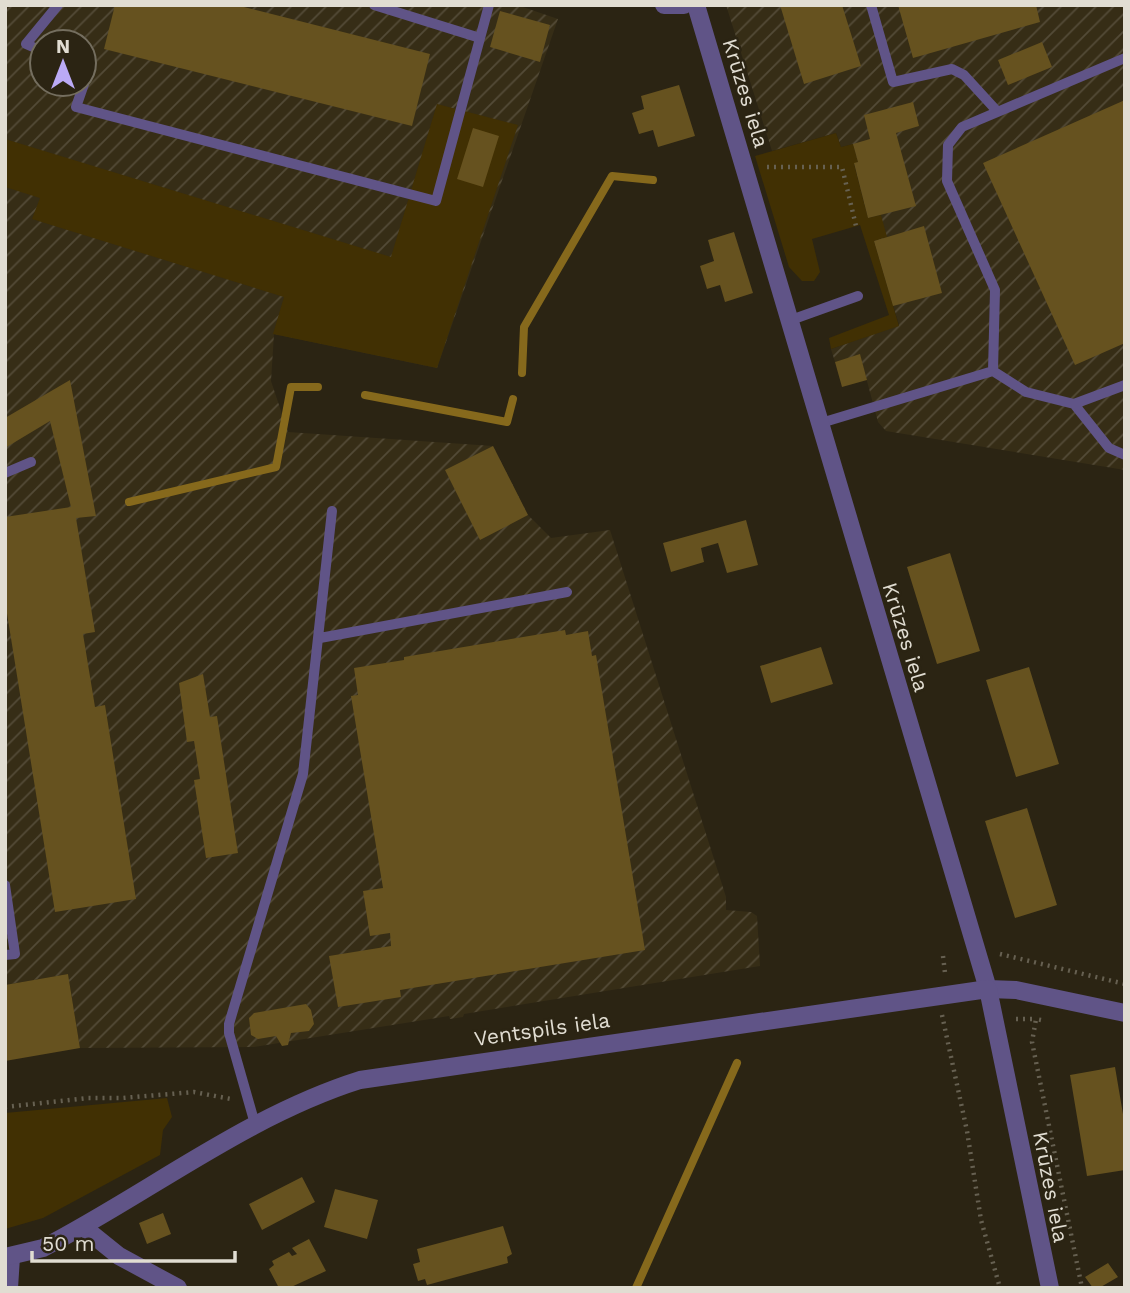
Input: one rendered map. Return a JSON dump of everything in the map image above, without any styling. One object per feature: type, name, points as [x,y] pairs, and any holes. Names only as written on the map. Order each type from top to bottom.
[{"type":"street","points":[[664,5],[684,5]]},
{"type":"street","name":"Krūzes iela","points":[[696,5],[791,320],[844,509],[978,949],[1050,1288]]},
{"type":"street","name":"Ventspils iela","points":[[8,1257],[43,1248],[83,1227],[255,1124],[324,1091],[360,1080],[988,989],[1016,990],[1125,1013]]},
{"type":"street","points":[[83,1227],[118,1256],[178,1288]]},
{"type":"street","points":[[8,1257],[9,1288]]},
{"type":"lane","points":[[39,28],[58,5]]},
{"type":"lane","points":[[374,5],[480,38]]},
{"type":"lane","points":[[79,98],[76,107],[436,201],[489,5]]},
{"type":"lane","points":[[871,5],[893,82],[952,69],[964,75],[996,110]]},
{"type":"lane","points":[[993,371],[995,290],[947,181],[947,145],[962,127],[996,110],[1125,58]]},
{"type":"lane","points":[[791,320],[858,296]]},
{"type":"lane","points":[[821,423],[993,371],[1026,392],[1074,404],[1125,385]]},
{"type":"lane","points":[[1074,404],[1109,448],[1125,455]]},
{"type":"lane","points":[[5,474],[31,462]]},
{"type":"lane","points":[[255,1124],[229,1034],[229,1024],[303,774],[332,512]]},
{"type":"lane","points":[[320,638],[567,592]]},
{"type":"lane","points":[[5,885],[15,954],[5,955]]},
{"type":"path","points":[[763,154],[767,167],[842,167],[856,226]]},
{"type":"path","points":[[978,949],[1125,984]]},
{"type":"path","points":[[943,956],[947,993],[941,1011],[967,1131],[981,1220],[1000,1288]]},
{"type":"path","points":[[1046,1020],[1036,1020],[1032,1042],[1082,1288]]},
{"type":"path","points":[[5,1107],[88,1098],[194,1092],[239,1100]]},
{"type":"shaded area","points":[[5,5],[517,5],[558,19],[437,368],[274,334],[271,381],[288,432],[493,446],[528,515],[551,538],[610,530],[726,897],[726,910],[751,912],[757,916],[760,966],[464,1014],[463,1017],[450,1019],[449,1016],[254,1047],[80,1048],[68,974],[5,985]]},
{"type":"shaded area","points":[[726,5],[1125,5],[1125,470],[886,431],[878,422],[860,355],[835,362],[831,349],[899,325],[874,241],[881,216],[868,218],[854,163],[853,144],[841,147],[836,133],[772,151]]},
{"type":"shaded area","points":[[437,104],[518,125],[437,368],[273,334],[284,297],[32,219],[40,198],[5,187],[5,139],[391,257]]},
{"type":"shaded area","points":[[836,133],[841,147],[853,144],[858,162],[854,164],[868,218],[881,215],[887,237],[874,241],[899,326],[831,349],[829,338],[889,315],[860,225],[812,239],[820,272],[814,281],[802,281],[789,267],[755,156]]},
{"type":"shaded area","points":[[167,1098],[172,1117],[163,1130],[160,1155],[43,1218],[5,1229],[5,1113]]},
{"type":"building","points":[[115,5],[236,5],[430,54],[412,126],[104,49]]},
{"type":"building","points":[[780,5],[842,5],[861,66],[804,84]]},
{"type":"building","points":[[898,5],[1036,5],[1040,22],[913,58]]},
{"type":"building","points":[[500,11],[550,25],[540,62],[490,47]]},
{"type":"building","points":[[1042,42],[1052,67],[1008,85],[998,60]]},
{"type":"building","points":[[679,85],[695,136],[658,147],[653,130],[639,134],[632,113],[644,109],[641,96]]},
{"type":"building","points":[[1125,100],[1125,343],[1075,365],[983,163]]},
{"type":"building","points":[[913,102],[919,126],[896,133],[916,206],[868,218],[854,163],[858,162],[853,144],[870,139],[864,115]]},
{"type":"building","points":[[473,128],[499,136],[483,187],[457,179]]},
{"type":"building","points":[[924,226],[942,293],[893,306],[874,241]]},
{"type":"building","points":[[734,232],[753,293],[725,302],[720,285],[707,289],[700,266],[714,261],[708,240]]},
{"type":"building","points":[[860,354],[867,380],[842,387],[835,362]]},
{"type":"building","points":[[70,380],[96,516],[76,518],[95,632],[83,634],[95,707],[105,705],[136,899],[55,912],[5,601],[5,517],[71,507],[50,421],[5,448],[5,418]]},
{"type":"building","points":[[493,446],[528,515],[480,540],[445,470]]},
{"type":"building","points":[[746,520],[758,565],[727,573],[718,543],[701,548],[704,562],[671,572],[663,543]]},
{"type":"building","points":[[950,553],[980,651],[937,664],[907,567]]},
{"type":"building","points":[[565,630],[566,635],[588,631],[592,656],[596,655],[645,950],[400,990],[401,997],[338,1007],[329,956],[391,946],[390,933],[370,936],[363,891],[383,888],[351,696],[358,695],[354,668]]},
{"type":"building","points":[[821,647],[833,684],[771,703],[760,666]]},
{"type":"building","points":[[1029,667],[1059,764],[1016,777],[986,680]]},
{"type":"building","points":[[203,674],[210,717],[217,716],[238,853],[206,858],[194,780],[200,779],[194,741],[187,742],[179,683]]},
{"type":"building","points":[[1027,808],[1057,905],[1015,918],[985,821]]},
{"type":"building","points":[[68,974],[80,1048],[5,1061],[5,985]]},
{"type":"building","points":[[306,1004],[311,1010],[314,1024],[309,1031],[291,1033],[288,1045],[282,1046],[276,1036],[258,1039],[251,1035],[249,1018],[254,1013]]},
{"type":"building","points":[[1115,1067],[1125,1126],[1125,1170],[1087,1176],[1070,1075]]},
{"type":"building","points":[[302,1177],[315,1202],[262,1230],[249,1204]]},
{"type":"building","points":[[335,1189],[378,1200],[367,1239],[324,1227]]},
{"type":"building","points":[[163,1213],[171,1234],[147,1244],[139,1223]]},
{"type":"building","points":[[503,1226],[512,1254],[507,1257],[508,1263],[427,1285],[425,1279],[418,1281],[413,1264],[420,1262],[417,1249]]},
{"type":"building","points":[[309,1239],[326,1271],[289,1288],[279,1288],[269,1269],[274,1265],[272,1261],[289,1252],[292,1256],[297,1254],[292,1248]]},
{"type":"building","points":[[1108,1263],[1118,1277],[1099,1288],[1093,1288],[1085,1277]]},
{"type":"waterway","points":[[522,373],[524,327],[612,176],[653,180]]},
{"type":"waterway","points":[[129,502],[276,467],[291,387],[318,387]]},
{"type":"waterway","points":[[365,395],[507,422],[513,399]]},
{"type":"waterway","points":[[636,1288],[737,1063]]}]
